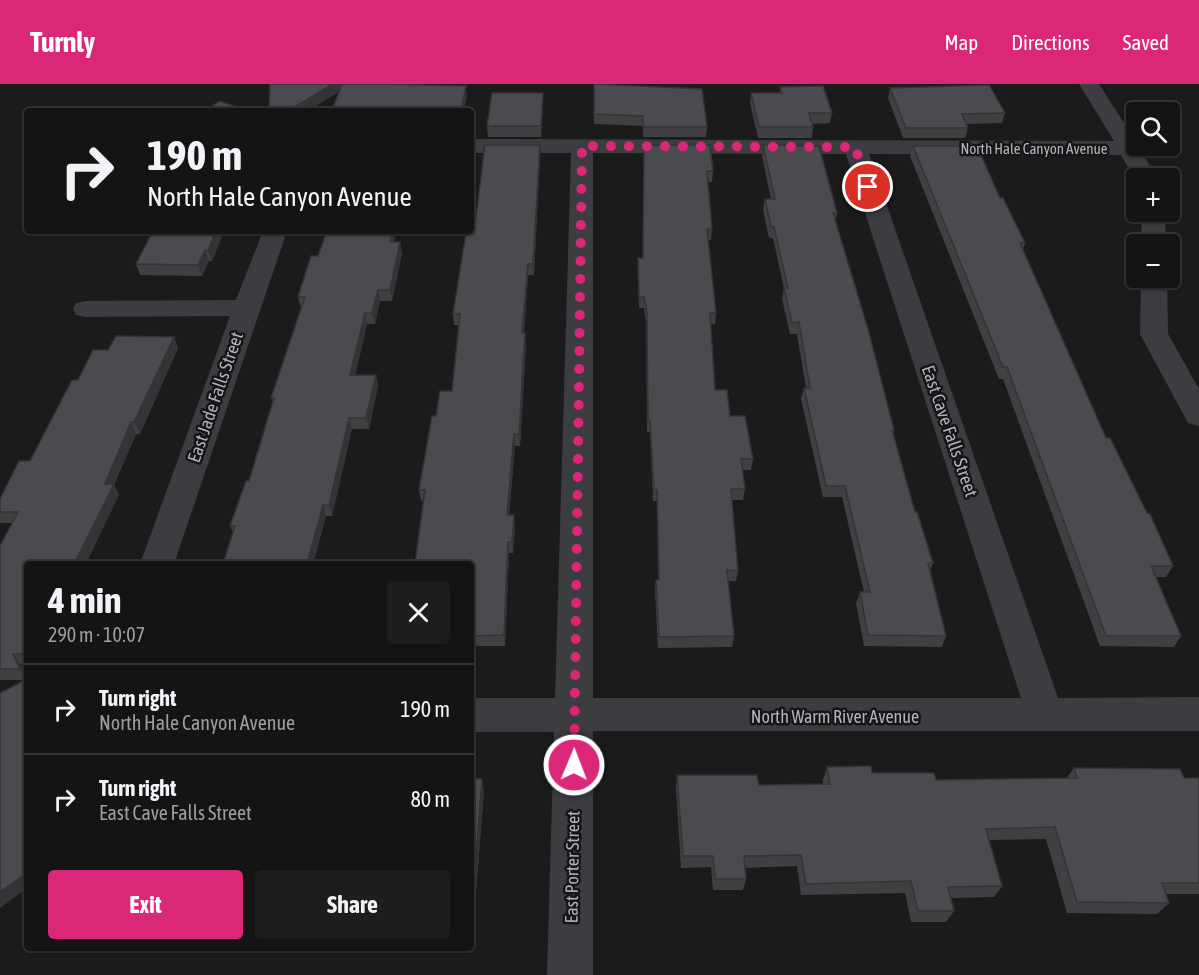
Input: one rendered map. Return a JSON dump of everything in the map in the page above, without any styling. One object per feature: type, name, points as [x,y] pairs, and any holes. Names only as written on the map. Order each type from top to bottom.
[{"type":"street","points":[[1089,84],[1126,143]]},
{"type":"street","name":"North Hale Canyon Avenue","points":[[474,146],[1126,148]]},
{"type":"street","name":"East Porter Street","points":[[570,975],[582,146]]},
{"type":"street","name":"East Cave Falls Street","points":[[855,147],[1044,714]]},
{"type":"street","name":"East Jade Falls Street","points":[[158,561],[274,234]]},
{"type":"street","points":[[1154,288],[1154,334],[1199,416]]},
{"type":"street","points":[[86,309],[246,308]]},
{"type":"street","name":"North Warm River Avenue","points":[[474,716],[1199,714]]},
{"type":"building","points":[[270,84],[333,84],[293,108],[269,108]]},
{"type":"building","points":[[342,84],[466,86],[462,108],[333,108]]},
{"type":"building","points":[[594,84],[702,89],[707,127],[643,127],[643,116],[594,114]]},
{"type":"building","points":[[989,85],[1005,113],[962,114],[968,128],[906,128],[890,88]]},
{"type":"building","points":[[823,86],[832,113],[809,113],[813,127],[759,127],[751,93],[782,93],[780,87]]},
{"type":"building","points":[[492,93],[543,93],[541,126],[487,126]]},
{"type":"building","points":[[220,101],[239,108],[209,108]]},
{"type":"building","points":[[485,145],[540,145],[533,264],[528,264],[522,333],[525,333],[519,435],[514,434],[507,515],[514,515],[512,542],[508,542],[504,635],[474,636],[474,561],[415,561],[425,490],[419,490],[432,416],[436,416],[440,391],[452,391],[460,314],[453,314],[466,234],[474,233]]},
{"type":"building","points":[[644,145],[710,145],[713,171],[707,171],[712,229],[707,229],[716,313],[710,313],[715,390],[727,390],[730,416],[745,416],[753,459],[741,459],[745,489],[731,489],[738,571],[727,570],[734,636],[659,637],[656,580],[659,580],[657,490],[654,490],[650,421],[648,421],[647,313],[644,297],[639,297],[638,258],[643,258]]},
{"type":"building","points":[[763,145],[819,146],[837,213],[833,213],[868,329],[894,430],[892,430],[915,512],[917,512],[933,563],[928,563],[946,636],[868,635],[860,592],[870,592],[845,486],[826,486],[804,388],[810,388],[799,322],[792,323],[784,288],[788,288],[765,199],[775,199]]},
{"type":"building","points":[[913,146],[977,146],[1000,198],[1003,198],[1025,243],[1020,243],[1106,438],[1110,438],[1147,513],[1150,514],[1173,566],[1151,566],[1181,636],[1106,636],[1007,367],[1003,367]]},
{"type":"building","points":[[151,234],[215,234],[198,265],[136,264]]},
{"type":"building","points":[[326,234],[391,234],[390,242],[400,242],[390,290],[378,290],[372,313],[365,313],[350,375],[376,375],[366,418],[349,418],[329,505],[323,505],[308,561],[224,561],[235,526],[230,526],[246,481],[249,481],[274,398],[271,398],[305,297],[298,297],[311,256],[318,256]]},
{"type":"building","points":[[116,336],[174,337],[134,422],[131,422],[105,484],[114,484],[76,561],[24,561],[24,654],[13,654],[20,669],[0,669],[0,546],[18,512],[0,512],[0,499],[19,461],[30,461],[72,380],[78,380],[93,350],[108,350]]},
{"type":"building","points":[[24,681],[24,875],[0,892],[0,693]]},
{"type":"building","points":[[871,766],[872,773],[934,773],[936,780],[1077,778],[1074,768],[1180,769],[1184,778],[1199,778],[1199,883],[1162,883],[1169,903],[1077,902],[1055,827],[986,829],[1002,886],[948,887],[954,911],[918,911],[911,881],[806,884],[801,855],[744,856],[746,879],[715,879],[713,856],[683,856],[677,775],[757,775],[759,785],[830,784],[827,767]]},
{"type":"building","points":[[474,779],[482,779],[474,882]]},
{"type":"route","points":[[574,765],[582,146],[855,147],[868,187]]}]
